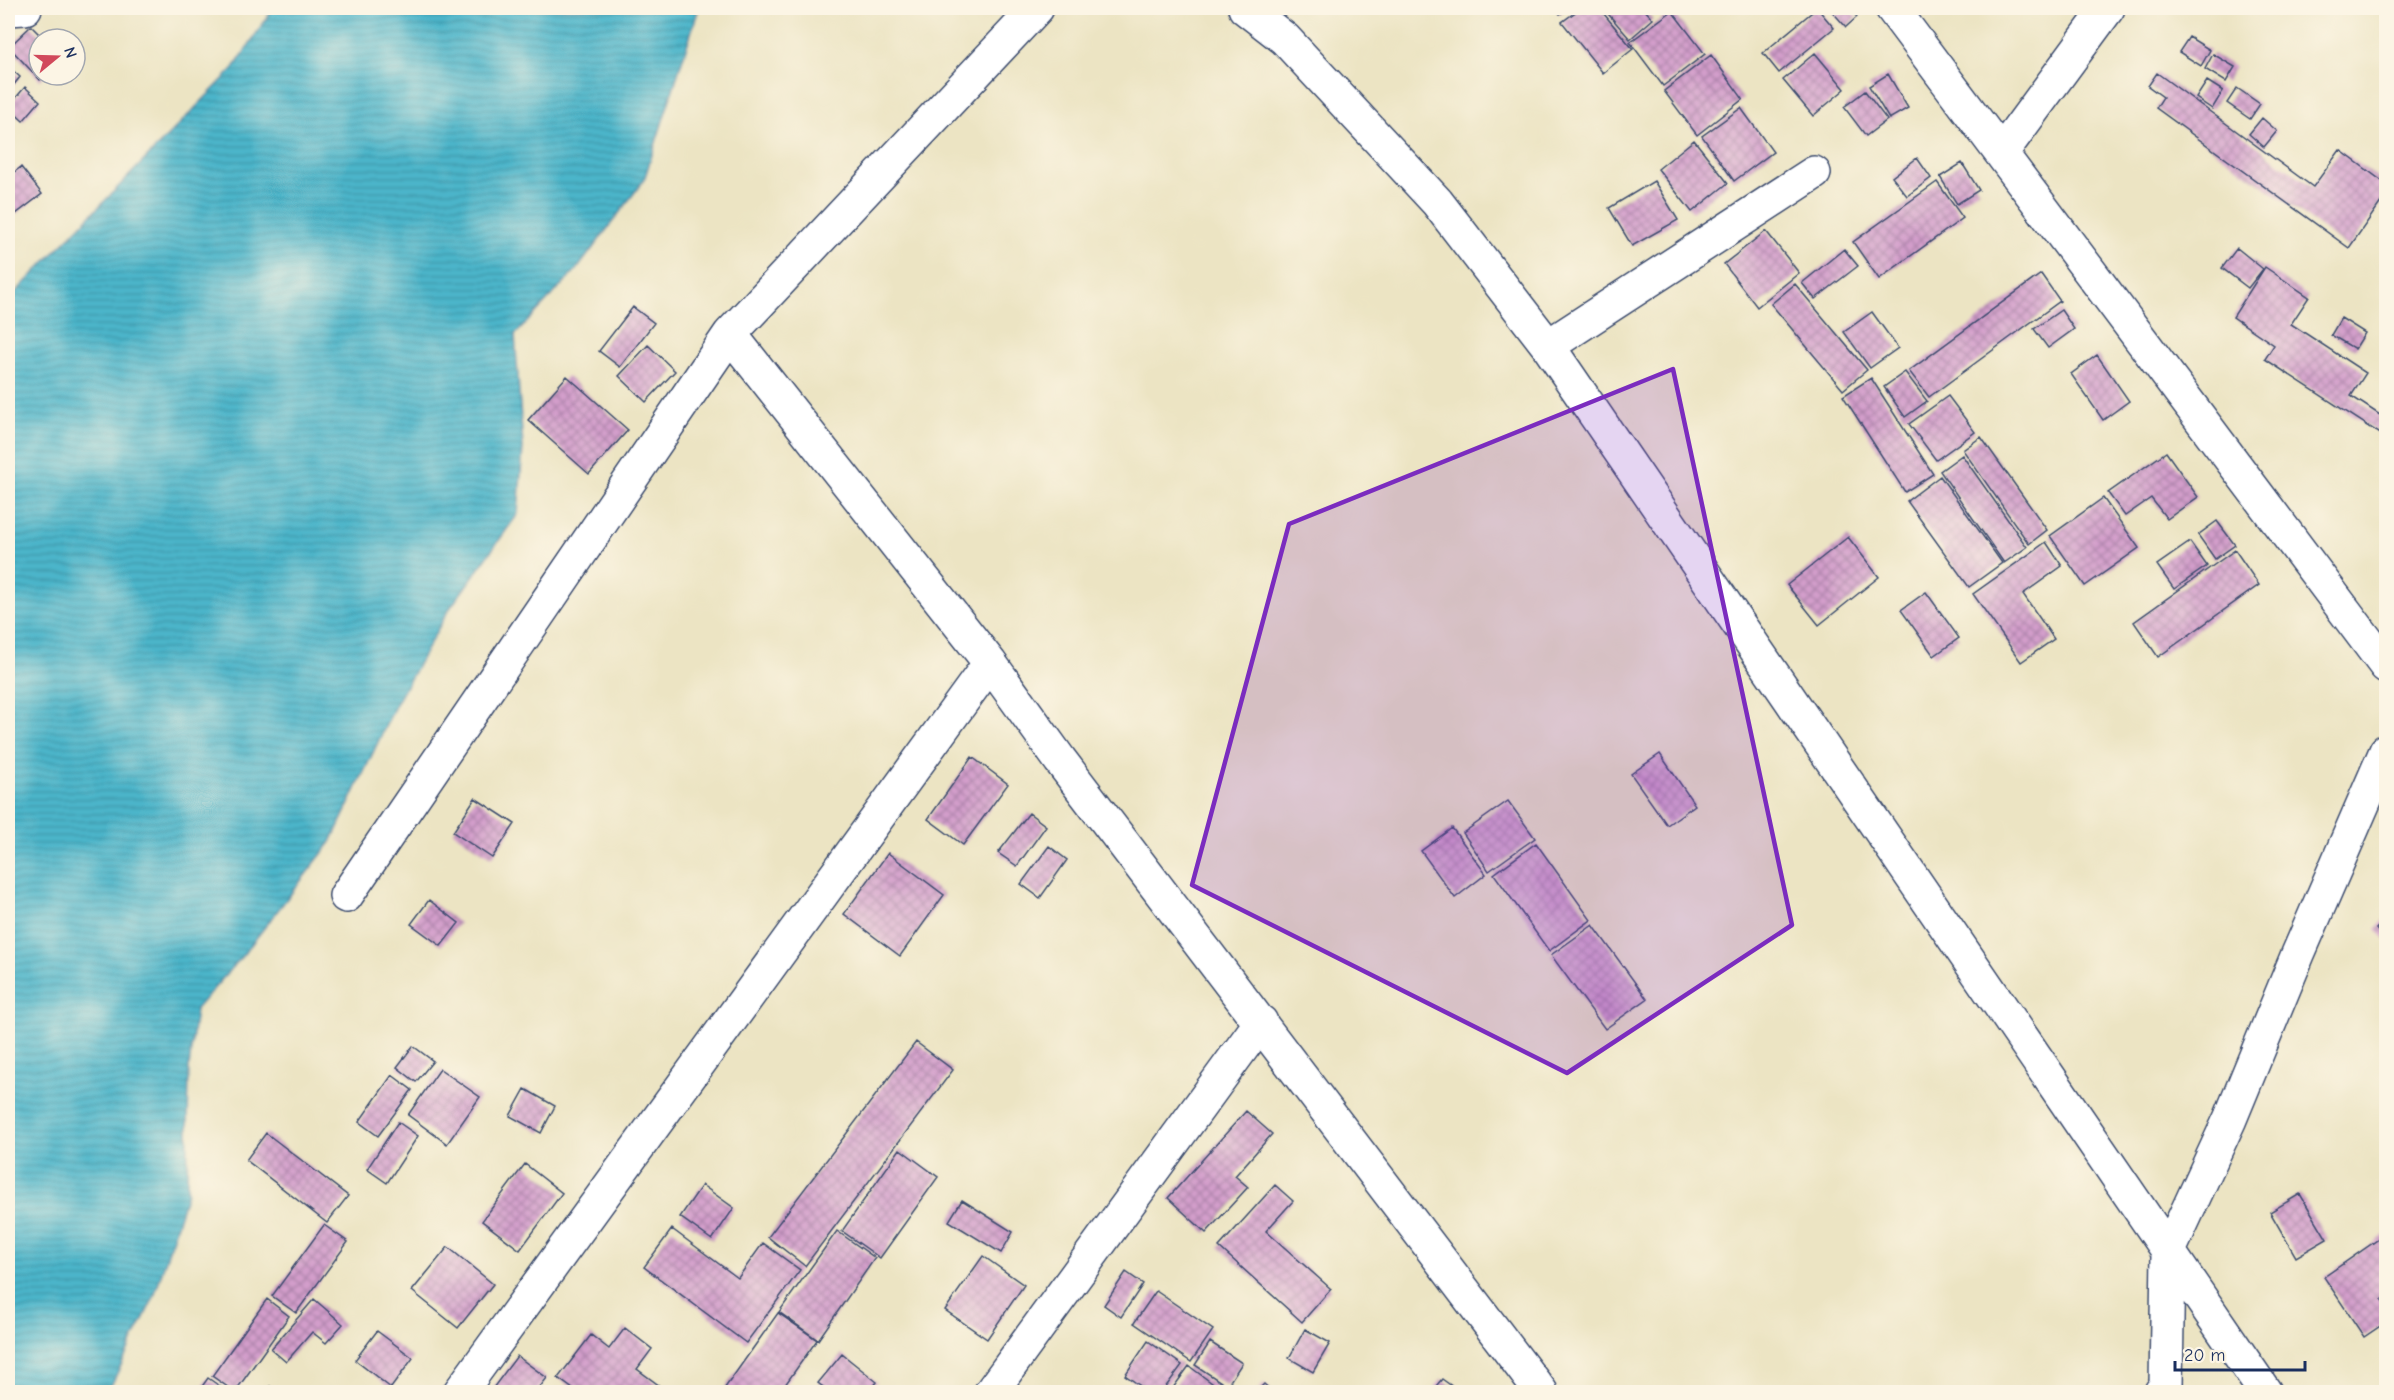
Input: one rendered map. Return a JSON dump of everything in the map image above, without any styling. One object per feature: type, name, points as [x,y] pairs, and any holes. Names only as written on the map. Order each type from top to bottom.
[{"type":"street","points":[[8,9],[25,8]]},
{"type":"street","points":[[346,896],[730,334],[1038,8]]},
{"type":"street","points":[[1245,8],[1285,39],[1437,202],[1548,346],[2265,1392]]},
{"type":"street","points":[[1892,8],[2386,666]]},
{"type":"street","points":[[2002,152],[2108,8]]},
{"type":"street","points":[[1548,346],[1814,172]]},
{"type":"street","points":[[730,334],[990,663],[1060,760],[1541,1392]]},
{"type":"street","points":[[460,1392],[990,663]]},
{"type":"street","points":[[2161,1392],[2166,1387],[2168,1253],[2230,1119],[2386,751]]},
{"type":"street","points":[[991,1392],[1261,1022]]},
{"type":"highlighted area","points":[[1673,369],[1792,925],[1567,1073],[1192,885],[1289,524]]},
{"type":"water","points":[[273,8],[699,8],[644,180],[578,268],[515,335],[523,447],[518,514],[448,611],[395,706],[331,842],[243,955],[196,1009],[189,1067],[187,1193],[154,1297],[108,1392],[8,1392],[8,300],[234,68]]},
{"type":"building","points":[[1555,8],[1568,8],[1560,14]]},
{"type":"building","points":[[1581,8],[1599,8],[1633,49],[1603,73],[1562,22]]},
{"type":"building","points":[[1603,8],[1643,8],[1653,19],[1630,39]]},
{"type":"building","points":[[1817,8],[1834,28],[1779,73],[1763,53]]},
{"type":"building","points":[[1829,8],[1849,8],[1857,17],[1846,27]]},
{"type":"building","points":[[1672,11],[1705,54],[1663,86],[1630,42]]},
{"type":"building","points":[[27,30],[27,66],[9,47]]},
{"type":"building","points":[[2189,37],[2210,50],[2201,66],[2179,52]]},
{"type":"building","points":[[1815,53],[1845,89],[1813,116],[1783,80]]},
{"type":"building","points":[[2213,54],[2235,67],[2226,82],[2205,69]]},
{"type":"building","points":[[1711,55],[1743,99],[1697,135],[1664,91]]},
{"type":"building","points":[[8,66],[20,77],[8,92]]},
{"type":"building","points":[[2157,73],[2313,187],[2340,150],[2386,184],[2386,195],[2349,248],[2156,108],[2163,97],[2148,86]]},
{"type":"building","points":[[1888,74],[1908,108],[1889,119],[1869,86]]},
{"type":"building","points":[[2207,81],[2223,91],[2212,109],[2196,98]]},
{"type":"building","points":[[25,87],[40,101],[23,121],[8,107]]},
{"type":"building","points":[[2237,88],[2260,104],[2250,119],[2227,103]]},
{"type":"building","points":[[1865,91],[1887,120],[1866,136],[1844,107]]},
{"type":"building","points":[[1741,108],[1773,152],[1734,181],[1702,136]]},
{"type":"building","points":[[2262,118],[2277,131],[2264,147],[2249,134]]},
{"type":"building","points":[[1694,140],[1728,183],[1692,212],[1658,169]]},
{"type":"building","points":[[1917,158],[1931,178],[1907,196],[1892,177]]},
{"type":"building","points":[[1962,163],[1979,190],[1957,204],[1940,177]]},
{"type":"building","points":[[21,167],[42,194],[8,220],[8,177]]},
{"type":"building","points":[[1654,181],[1678,220],[1632,246],[1609,208]]},
{"type":"building","points":[[1937,182],[1963,218],[1879,279],[1853,242]]},
{"type":"building","points":[[1766,231],[1799,273],[1757,307],[1724,264]]},
{"type":"building","points":[[2237,248],[2263,269],[2248,288],[2222,268]]},
{"type":"building","points":[[1844,249],[1858,266],[1815,299],[1802,283]]},
{"type":"building","points":[[2265,267],[2309,297],[2291,324],[2366,373],[2351,396],[2386,419],[2385,437],[2265,359],[2274,345],[2233,317]]},
{"type":"building","points":[[2041,274],[2060,301],[1929,397],[1909,371]]},
{"type":"building","points":[[1795,284],[1867,370],[1843,390],[1771,304]]},
{"type":"building","points":[[633,307],[654,323],[620,367],[599,351]]},
{"type":"building","points":[[2061,310],[2074,329],[2048,348],[2034,329]]},
{"type":"building","points":[[1872,312],[1898,348],[1870,368],[1844,332]]},
{"type":"building","points":[[2341,318],[2365,333],[2355,349],[2331,335]]},
{"type":"building","points":[[648,345],[675,371],[646,402],[619,376]]},
{"type":"building","points":[[2097,355],[2129,401],[2103,420],[2071,374]]},
{"type":"building","points":[[1905,372],[1927,401],[1905,417],[1884,387]]},
{"type":"building","points":[[567,376],[628,430],[589,474],[528,420]]},
{"type":"building","points":[[1871,378],[1933,474],[1905,492],[1843,396]]},
{"type":"building","points":[[1948,396],[1975,432],[1936,460],[1909,424]]},
{"type":"building","points":[[1981,437],[2047,530],[2029,544],[1963,450]]},
{"type":"building","points":[[2166,452],[2198,497],[2167,519],[2151,498],[2125,516],[2108,493]]},
{"type":"building","points":[[1962,455],[2027,547],[2004,563],[1940,471]]},
{"type":"building","points":[[1940,476],[2002,563],[1969,587],[1907,501]]},
{"type":"building","points":[[2103,498],[2139,548],[2085,586],[2050,536]]},
{"type":"building","points":[[2217,521],[2235,545],[2215,559],[2198,535]]},
{"type":"building","points":[[1848,537],[1879,577],[1819,625],[1787,585]]},
{"type":"building","points":[[2046,542],[2062,566],[2023,594],[2054,639],[2021,662],[1973,594]]},
{"type":"building","points":[[2190,542],[2207,566],[2174,589],[2157,565]]},
{"type":"building","points":[[2235,550],[2259,585],[2158,657],[2134,622]]},
{"type":"building","points":[[1926,592],[1959,638],[1934,656],[1901,610]]},
{"type":"building","points":[[1660,754],[1695,805],[1667,825],[1631,774]]},
{"type":"building","points":[[972,757],[1008,784],[963,845],[928,819]]},
{"type":"building","points":[[475,798],[515,824],[492,858],[453,832]]},
{"type":"building","points":[[1508,801],[1535,838],[1489,871],[1463,833]]},
{"type":"building","points":[[1029,813],[1046,826],[1017,866],[998,853]]},
{"type":"building","points":[[1452,828],[1486,874],[1455,898],[1421,851]]},
{"type":"building","points":[[1536,843],[1591,920],[1549,951],[1494,874]]},
{"type":"building","points":[[1049,846],[1067,860],[1040,898],[1021,884]]},
{"type":"building","points":[[888,853],[944,895],[900,956],[844,914]]},
{"type":"building","points":[[429,900],[459,923],[441,946],[411,924]]},
{"type":"building","points":[[2386,918],[2386,940],[2376,929]]},
{"type":"building","points":[[1593,925],[1647,999],[1605,1029],[1551,955]]},
{"type":"building","points":[[916,1042],[953,1070],[805,1266],[768,1237]]},
{"type":"building","points":[[413,1046],[433,1061],[416,1082],[397,1067]]},
{"type":"building","points":[[440,1069],[480,1097],[447,1144],[408,1115]]},
{"type":"building","points":[[392,1075],[412,1090],[378,1136],[359,1122]]},
{"type":"building","points":[[525,1089],[555,1106],[541,1133],[510,1116]]},
{"type":"building","points":[[1246,1111],[1272,1134],[1235,1176],[1248,1187],[1206,1233],[1168,1198]]},
{"type":"building","points":[[398,1122],[418,1136],[387,1183],[367,1169]]},
{"type":"building","points":[[266,1133],[348,1196],[327,1223],[246,1160]]},
{"type":"building","points":[[900,1149],[938,1177],[880,1258],[842,1231]]},
{"type":"building","points":[[525,1164],[562,1193],[520,1250],[482,1221]]},
{"type":"building","points":[[702,1185],[734,1208],[712,1240],[680,1217]]},
{"type":"building","points":[[1275,1185],[1293,1201],[1266,1231],[1331,1289],[1302,1322],[1219,1247]]},
{"type":"building","points":[[2300,1194],[2327,1239],[2296,1257],[2270,1212]]},
{"type":"building","points":[[962,1200],[1013,1232],[1001,1253],[949,1221]]},
{"type":"building","points":[[324,1225],[348,1242],[296,1313],[272,1296]]},
{"type":"building","points":[[672,1229],[738,1278],[763,1243],[800,1270],[746,1343],[644,1267]]},
{"type":"building","points":[[837,1231],[875,1258],[818,1340],[779,1312]]},
{"type":"building","points":[[2386,1234],[2386,1297],[2382,1300],[2386,1306],[2386,1322],[2364,1337],[2324,1277]]},
{"type":"building","points":[[448,1247],[493,1284],[458,1328],[412,1291]]},
{"type":"building","points":[[983,1256],[1024,1285],[987,1339],[945,1310]]},
{"type":"building","points":[[1126,1272],[1143,1284],[1121,1317],[1104,1305]]},
{"type":"building","points":[[1156,1291],[1213,1330],[1191,1362],[1134,1323]]},
{"type":"building","points":[[267,1299],[289,1316],[235,1392],[212,1376]]},
{"type":"building","points":[[314,1299],[343,1324],[326,1343],[312,1332],[286,1362],[271,1349]]},
{"type":"building","points":[[778,1313],[817,1340],[780,1392],[722,1392]]},
{"type":"building","points":[[625,1328],[652,1349],[637,1369],[668,1392],[577,1392],[558,1378],[591,1335],[609,1349]]},
{"type":"building","points":[[1305,1329],[1330,1343],[1313,1372],[1289,1358]]},
{"type":"building","points":[[377,1331],[413,1358],[391,1388],[355,1360]]},
{"type":"building","points":[[1148,1341],[1182,1365],[1162,1392],[1149,1392],[1125,1375]]},
{"type":"building","points":[[1210,1342],[1242,1363],[1227,1386],[1195,1365]]},
{"type":"building","points":[[842,1354],[877,1382],[869,1392],[830,1392],[818,1383]]},
{"type":"building","points":[[517,1356],[547,1378],[536,1392],[490,1392]]},
{"type":"building","points":[[1189,1366],[1224,1392],[1170,1392]]},
{"type":"building","points":[[208,1378],[228,1392],[198,1392]]},
{"type":"building","points":[[1442,1379],[1460,1392],[1431,1392]]},
{"type":"building","points":[[1264,1384],[1273,1392],[1256,1392]]},
{"type":"building","points":[[270,1386],[279,1392],[266,1392]]}]
